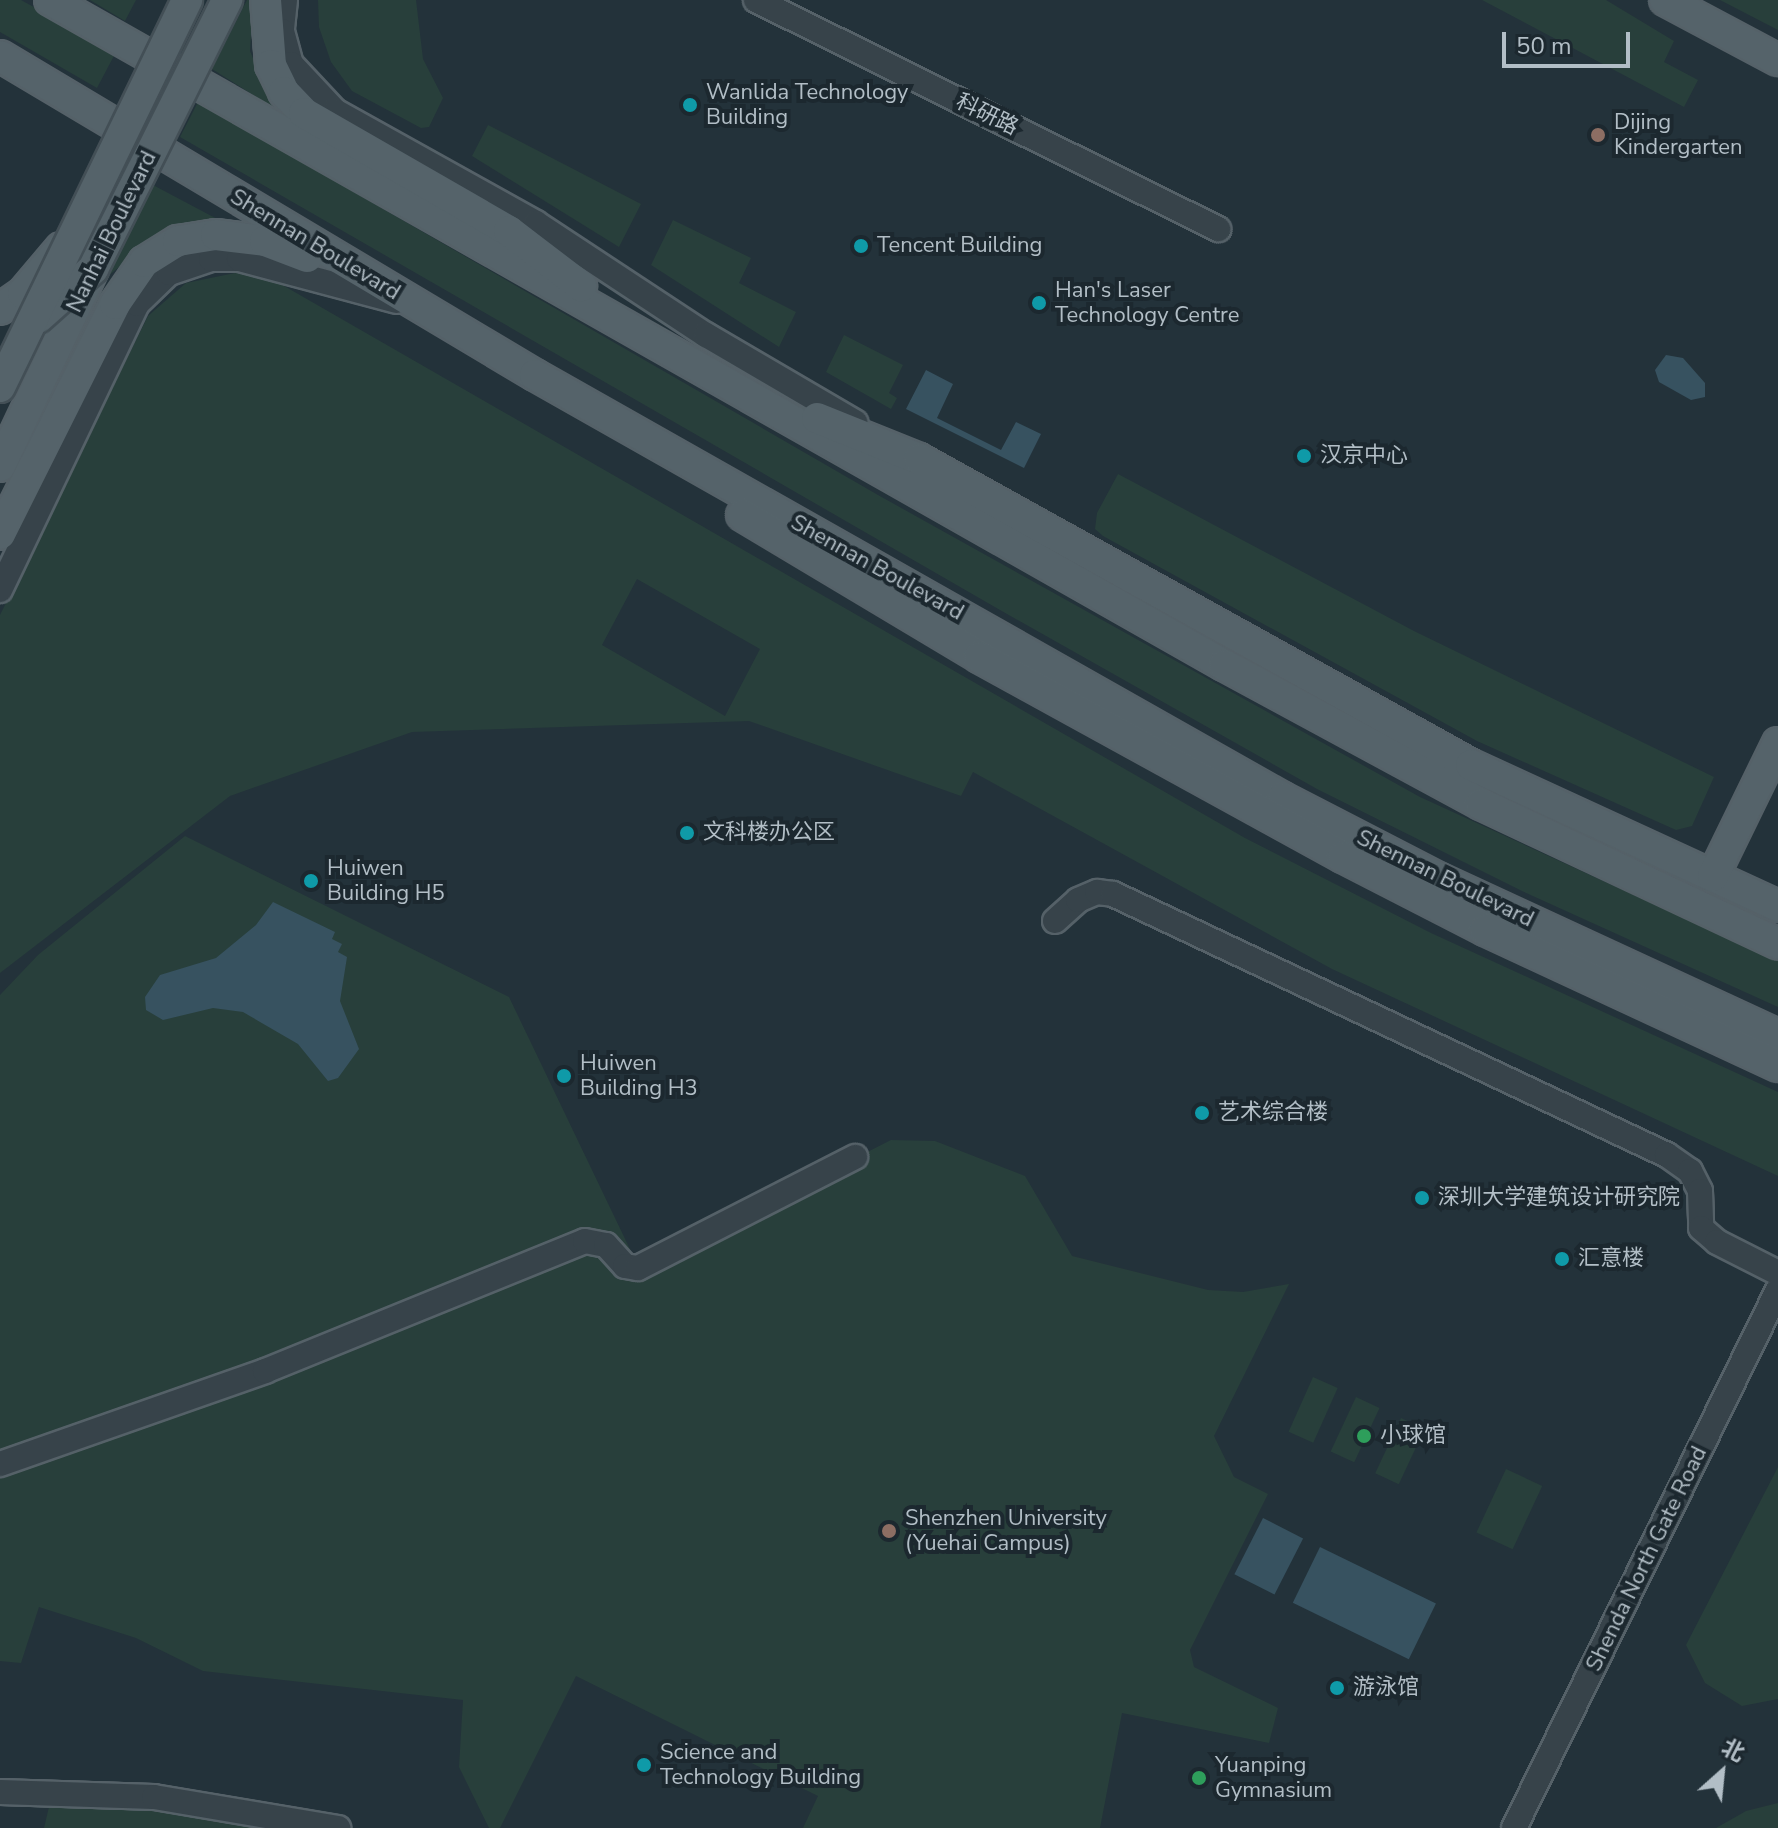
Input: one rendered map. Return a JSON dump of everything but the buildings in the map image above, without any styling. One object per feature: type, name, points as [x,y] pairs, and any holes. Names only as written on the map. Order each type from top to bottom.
[{"type":"main road","points":[[50,0],[657,347],[1224,665],[1481,804],[1778,944]]},
{"type":"main road","name":"Nanhai Boulevard","points":[[0,387],[187,0]]},
{"type":"main road","name":"Nanhai Boulevard","points":[[0,466],[93,269],[227,0]]},
{"type":"main road","points":[[266,0],[266,41],[284,92],[331,131],[509,231],[657,347]]},
{"type":"main road","points":[[1665,0],[1778,60]]},
{"type":"main road","points":[[0,36],[38,78]]},
{"type":"main road","name":"Shennan Boulevard","points":[[0,56],[415,306],[1107,698],[1440,879],[1778,1035]]},
{"type":"main road","points":[[0,65],[38,78]]},
{"type":"main road","points":[[0,309],[40,275],[76,226]]},
{"type":"main road","points":[[6,520],[132,276],[160,250],[216,235],[265,241],[415,306]]},
{"type":"main road","points":[[0,341],[36,321],[93,269]]},
{"type":"main road","points":[[700,371],[919,459],[1354,704],[1471,765],[1778,906]]},
{"type":"main road","points":[[535,375],[651,460],[979,657],[1343,857],[1485,930],[1778,1066]]},
{"type":"main road","points":[[808,530],[889,605]]},
{"type":"main road","points":[[979,657],[1107,698]]},
{"type":"main road","points":[[1224,665],[1354,704]]},
{"type":"main road","points":[[1713,876],[1778,743]]},
{"type":"main road","points":[[1471,765],[1716,916]]},
{"type":"main road","points":[[1343,857],[1657,980]]},
{"type":"street","points":[[285,0],[282,31],[291,64],[335,111],[536,223],[706,335],[919,459]]},
{"type":"street","name":"科研路","points":[[756,0],[1218,229]]},
{"type":"street","points":[[0,590],[137,304],[169,273],[211,259],[239,259],[415,306]]},
{"type":"street","points":[[1055,921],[1078,900],[1097,892],[1113,894],[1667,1155],[1690,1171],[1700,1191],[1701,1228],[1717,1242],[1778,1273]]},
{"type":"street","points":[[0,1464],[265,1371],[585,1241],[606,1245],[625,1266],[638,1268],[855,1157]]},
{"type":"street","name":"Shenda North Gate Road","points":[[1514,1828],[1778,1290]]},
{"type":"street","points":[[0,1792],[154,1797],[338,1828]]},
{"type":"green space","points":[[0,0],[21,0],[116,52],[97,88],[0,32]]},
{"type":"green space","points":[[90,0],[136,0],[125,21]]},
{"type":"green space","points":[[247,0],[253,0],[250,51],[261,78],[290,118],[212,69]]},
{"type":"green space","points":[[318,0],[416,0],[423,59],[443,98],[429,127],[421,128],[352,91],[331,62],[319,27]]},
{"type":"green space","points":[[1482,0],[1606,0],[1674,41],[1664,62],[1698,80],[1684,107]]},
{"type":"green space","points":[[1720,0],[1778,0],[1778,30]]},
{"type":"green space","points":[[198,102],[878,495],[1420,797],[1778,961],[1778,1007],[1522,891],[1317,789],[1000,610],[180,137]]},
{"type":"green space","points":[[488,125],[641,204],[619,247],[472,156]]},
{"type":"green space","points":[[153,185],[236,229],[186,226],[154,238],[107,277]]},
{"type":"green space","points":[[673,220],[751,258],[739,283],[796,312],[779,347],[651,265]]},
{"type":"green space","points":[[240,272],[279,283],[1245,838],[1431,933],[1778,1092],[1778,1176],[1332,969],[973,772],[961,796],[749,721],[412,732],[230,796],[0,973],[0,615],[148,316],[186,283]],"holes":[[[637,579],[760,649],[725,716],[602,645]]]},
{"type":"green space","points":[[844,335],[903,365],[889,393],[897,398],[891,409],[826,372]]},
{"type":"green space","points":[[1118,474],[1414,631],[1714,777],[1692,826],[1676,830],[1477,741],[1103,536],[1095,529],[1097,513]]},
{"type":"green space","points":[[185,836],[509,997],[639,1268],[891,1140],[935,1141],[1025,1176],[1072,1256],[1208,1290],[1243,1292],[1289,1284],[1214,1436],[1234,1477],[1268,1494],[1190,1650],[1194,1667],[1278,1708],[1269,1743],[1122,1713],[1100,1828],[803,1828],[818,1796],[576,1676],[500,1828],[489,1828],[459,1767],[463,1700],[203,1671],[136,1638],[39,1607],[21,1663],[0,1661],[0,995],[38,955]]},
{"type":"green space","points":[[1313,1377],[1338,1388],[1313,1443],[1289,1432]]},
{"type":"green space","points":[[1356,1397],[1380,1408],[1354,1462],[1331,1451]]},
{"type":"green space","points":[[1401,1418],[1425,1429],[1399,1484],[1375,1473]]},
{"type":"green space","points":[[1778,1467],[1778,1699],[1742,1706],[1705,1683],[1686,1645]]},
{"type":"green space","points":[[1506,1469],[1542,1486],[1513,1549],[1476,1532]]},
{"type":"green space","points":[[52,1794],[338,1828],[44,1828]]},
{"type":"green space","points":[[1778,1803],[1778,1828],[1716,1828],[1746,1811]]},
{"type":"water","points":[[1666,355],[1683,358],[1705,383],[1705,397],[1691,400],[1659,382],[1655,370]]},
{"type":"water","points":[[926,370],[953,384],[937,418],[1001,450],[1016,422],[1041,434],[1024,468],[906,409]]},
{"type":"water","points":[[273,902],[335,932],[332,939],[342,944],[338,952],[347,957],[340,1001],[359,1049],[338,1078],[328,1081],[298,1044],[243,1012],[213,1008],[163,1020],[146,1010],[145,997],[160,975],[216,958],[256,925]]},
{"type":"water","points":[[1263,1518],[1303,1538],[1274,1595],[1234,1574]]},
{"type":"water","points":[[1320,1547],[1436,1604],[1409,1659],[1293,1603]]},
{"type":"place","name":"Wanlida Technology Building","points":[[690,105]]},
{"type":"place","name":"Dijing Kindergarten","points":[[1598,135]]},
{"type":"place","name":"Tencent Building","points":[[861,246]]},
{"type":"place","name":"Han's Laser Technology Centre","points":[[1039,303]]},
{"type":"place","name":"汉京中心","points":[[1304,456]]},
{"type":"place","name":"文科楼办公区","points":[[687,833]]},
{"type":"place","name":"Huiwen Building H5","points":[[311,881]]},
{"type":"place","name":"Huiwen Building H3","points":[[564,1076]]},
{"type":"place","name":"艺术综合楼","points":[[1202,1113]]},
{"type":"place","name":"深圳大学建筑设计研究院","points":[[1422,1198]]},
{"type":"place","name":"汇意楼","points":[[1562,1259]]},
{"type":"place","name":"小球馆","points":[[1364,1436]]},
{"type":"place","name":"Shenzhen University (Yuehai Campus)","points":[[889,1531]]},
{"type":"place","name":"游泳馆","points":[[1337,1688]]},
{"type":"place","name":"Science and Technology Building","points":[[644,1765]]},
{"type":"place","name":"Yuanping Gymnasium","points":[[1199,1778]]}]
